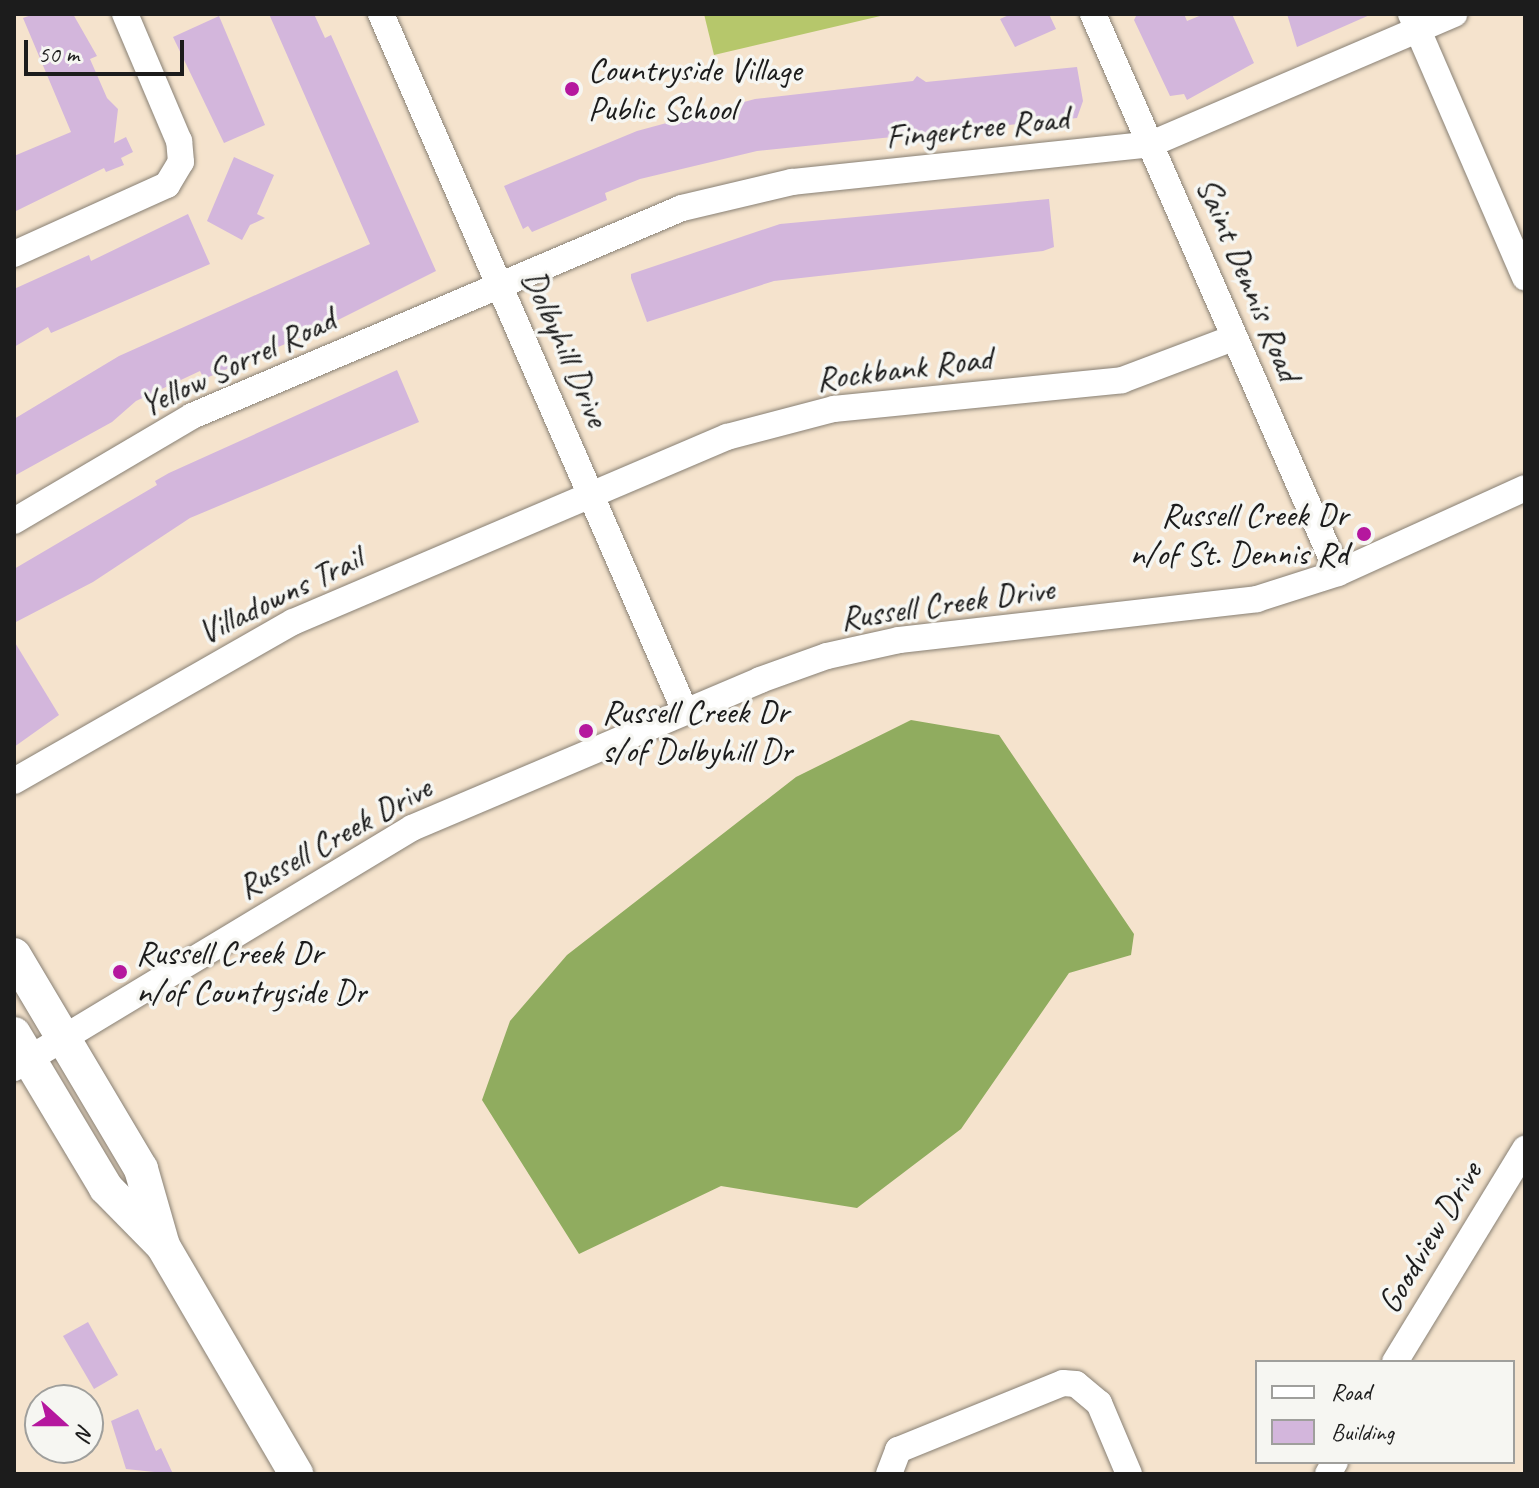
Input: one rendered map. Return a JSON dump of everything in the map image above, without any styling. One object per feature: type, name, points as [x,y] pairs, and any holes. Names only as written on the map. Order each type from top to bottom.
[{"type":"main road","points":[[14,955],[141,1169],[163,1246]]},
{"type":"main road","points":[[19,1054],[106,1188],[163,1246],[296,1474]]},
{"type":"street","points":[[14,254],[167,185],[181,162],[179,141],[125,14]]},
{"type":"street","name":"Dolbyhill Drive","points":[[381,14],[685,711]]},
{"type":"street","name":"Saint Dennis Road","points":[[1093,14],[1338,573]]},
{"type":"street","name":"Fingertree Road","points":[[499,285],[682,208],[792,182],[1151,144],[1414,22],[1454,14]]},
{"type":"street","points":[[1414,22],[1525,277]]},
{"type":"street","name":"Yellow Sorrel Road","points":[[14,521],[192,416],[499,285]]},
{"type":"street","name":"Rockbank Road","points":[[589,494],[727,437],[794,419],[873,404],[1122,380],[1233,338]]},
{"type":"street","name":"Russell Creek Drive","points":[[19,1054],[64,1039],[412,828],[685,711],[827,656],[899,640],[1198,610],[1257,599],[1338,573],[1525,488]]},
{"type":"street","name":"Villadowns Trail","points":[[14,781],[30,777],[279,629],[589,494]]},
{"type":"street","name":"Goodview Drive","points":[[1396,1360],[1525,1149]]},
{"type":"street","points":[[889,1474],[898,1450],[1063,1383],[1076,1384],[1099,1403],[1129,1474]]},
{"type":"green space","points":[[704,14],[889,14],[714,55]]},
{"type":"green space","points":[[911,720],[999,735],[1134,934],[1131,955],[1069,973],[961,1129],[857,1208],[721,1186],[579,1254],[482,1100],[510,1021],[567,955],[796,777]]},
{"type":"building","points":[[34,14],[73,14],[97,56],[90,59],[107,98],[118,109],[114,143],[126,137],[133,152],[121,158],[124,165],[106,172],[104,168],[14,212],[14,156],[71,132],[23,18]]},
{"type":"building","points":[[269,14],[314,14],[325,38],[331,35],[436,271],[322,328],[204,379],[200,371],[136,401],[112,422],[14,476],[14,419],[119,356],[370,244]]},
{"type":"building","points":[[1011,14],[1049,14],[1056,29],[1015,47],[1000,19]]},
{"type":"building","points":[[1137,14],[1184,14],[1187,21],[1204,14],[1232,14],[1254,63],[1187,100],[1184,94],[1170,96],[1134,20]]},
{"type":"building","points":[[1287,14],[1372,14],[1297,47]]},
{"type":"building","points":[[219,16],[265,125],[224,143],[173,37]]},
{"type":"building","points":[[1077,67],[1083,101],[1077,118],[757,151],[640,179],[605,193],[607,200],[532,232],[528,226],[523,229],[504,186],[637,131],[755,99],[913,81],[917,76],[926,82]]},
{"type":"building","points":[[234,157],[274,175],[257,214],[265,218],[250,225],[242,240],[207,221]]},
{"type":"building","points":[[1049,199],[1054,247],[1043,251],[774,281],[647,322],[631,278],[631,274],[780,224]]},
{"type":"building","points":[[188,214],[210,264],[51,333],[48,327],[14,347],[14,289],[89,255],[91,261]]},
{"type":"building","points":[[397,370],[419,422],[190,518],[93,582],[14,623],[14,569],[157,485],[155,481],[169,473]]},
{"type":"building","points":[[14,641],[59,715],[14,747]]},
{"type":"building","points":[[88,1322],[118,1375],[103,1384],[91,1384],[63,1336]]},
{"type":"building","points":[[138,1409],[156,1451],[161,1448],[173,1474],[126,1469],[111,1421]]},
{"type":"place","name":"Countryside Village Public School","points":[[572,89]]},
{"type":"place","name":"Russell Creek Dr n/of St. Dennis Rd","points":[[1364,534]]},
{"type":"place","name":"Russell Creek Dr s/of Dolbyhill Dr","points":[[586,731]]},
{"type":"place","name":"Russell Creek Dr n/of Countryside Dr","points":[[120,972]]}]
